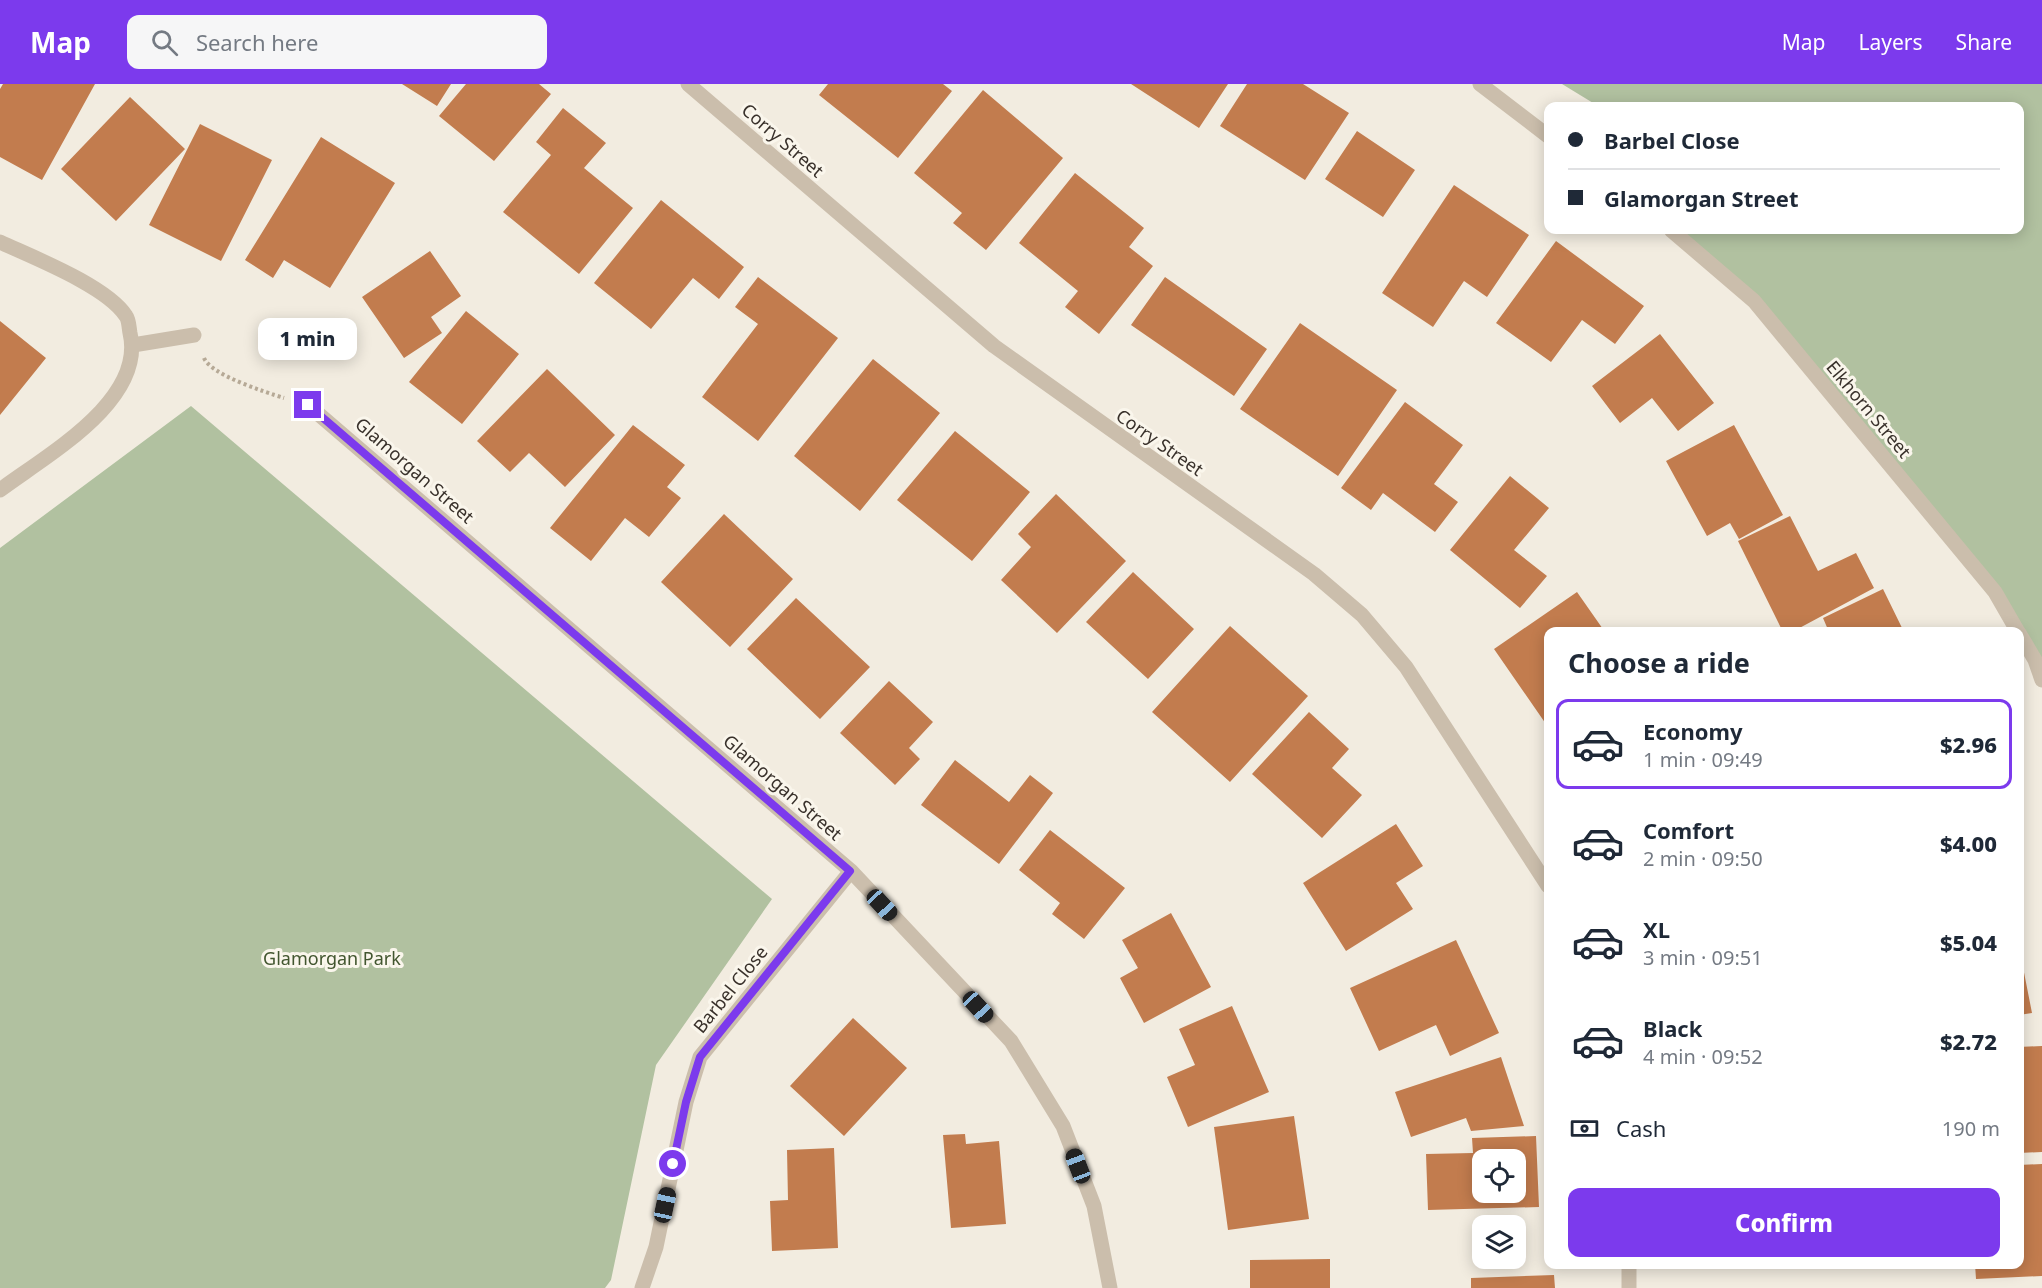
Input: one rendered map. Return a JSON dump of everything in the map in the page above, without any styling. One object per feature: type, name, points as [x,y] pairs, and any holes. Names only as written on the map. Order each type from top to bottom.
[{"type":"street","name":"Corry Street","points":[[688,84],[994,346],[1314,574],[1362,615],[1406,667],[1544,880]]},
{"type":"street","points":[[1480,84],[1544,133]]},
{"type":"street","name":"Elkhorn Street","points":[[1676,234],[1754,301],[1995,592],[2015,627]]},
{"type":"street","points":[[0,242],[101,293],[126,316],[133,345],[127,372],[114,398],[92,421],[0,490]]},
{"type":"street","points":[[133,345],[194,335]]},
{"type":"street","name":"Glamorgan Street","points":[[308,405],[850,871],[1011,1041],[1063,1126],[1094,1206],[1110,1288]]},
{"type":"street","name":"Elkhorn Street","points":[[2024,642],[2035,660],[2042,680]]},
{"type":"street","name":"Barbel Close","points":[[642,1288],[657,1246],[686,1102],[700,1057],[850,871]]},
{"type":"street","points":[[1629,1269],[1629,1288]]},
{"type":"path","points":[[194,335],[206,363],[217,371],[267,393],[308,405]]},
{"type":"green space","points":[[1562,84],[2042,84],[2042,680],[2024,643],[2024,627],[2014,627],[1754,301],[1676,234],[2024,234],[2024,102],[1591,102]]},
{"type":"green space","name":"Glamorgan Park","points":[[191,406],[772,899],[656,1065],[611,1280],[605,1288],[0,1288],[0,548]]},
{"type":"building","points":[[3,84],[95,84],[42,180],[0,157],[0,89]]},
{"type":"building","points":[[402,84],[451,84],[437,106]]},
{"type":"building","points":[[466,84],[539,84],[551,94],[494,161],[439,116]]},
{"type":"building","points":[[828,84],[943,84],[952,91],[898,158],[819,95]]},
{"type":"building","points":[[1131,84],[1228,84],[1199,128]]},
{"type":"building","points":[[1247,84],[1303,84],[1349,113],[1305,180],[1220,126]]},
{"type":"building","points":[[983,90],[1063,158],[986,250],[953,223],[962,213],[914,173]]},
{"type":"building","points":[[130,97],[185,149],[116,221],[61,169]]},
{"type":"building","points":[[563,108],[606,143],[584,168],[633,208],[579,274],[503,212],[551,155],[536,142]]},
{"type":"building","points":[[200,124],[272,160],[221,261],[149,225]]},
{"type":"building","points":[[1357,131],[1415,170],[1383,217],[1325,179]]},
{"type":"building","points":[[321,137],[395,183],[330,288],[284,260],[273,278],[245,260]]},
{"type":"building","points":[[1075,173],[1144,228],[1129,247],[1153,266],[1099,334],[1065,307],[1078,291],[1019,243]]},
{"type":"building","points":[[1454,185],[1529,235],[1487,297],[1464,281],[1433,327],[1382,293]]},
{"type":"building","points":[[661,200],[744,267],[719,299],[693,278],[651,329],[594,283]]},
{"type":"building","points":[[1556,241],[1644,306],[1615,344],[1582,320],[1551,362],[1496,323]]},
{"type":"building","points":[[430,251],[461,296],[431,317],[442,333],[404,358],[362,297]]},
{"type":"building","points":[[758,277],[838,338],[758,441],[702,397],[758,324],[735,307]]},
{"type":"building","points":[[1165,277],[1267,349],[1234,396],[1131,325]]},
{"type":"building","points":[[466,311],[519,354],[462,424],[409,382]]},
{"type":"building","points":[[0,321],[46,358],[0,415]]},
{"type":"building","points":[[1300,323],[1397,390],[1338,476],[1240,409]]},
{"type":"building","points":[[1660,334],[1714,403],[1678,431],[1652,398],[1620,423],[1592,386]]},
{"type":"building","points":[[873,359],[940,413],[860,511],[794,456]]},
{"type":"building","points":[[547,369],[615,435],[565,487],[529,453],[510,472],[477,441]]},
{"type":"building","points":[[1405,402],[1463,445],[1434,484],[1458,502],[1435,532],[1383,493],[1371,510],[1341,488]]},
{"type":"building","points":[[633,425],[685,465],[667,487],[681,498],[649,537],[625,518],[591,561],[550,528]]},
{"type":"building","points":[[1734,425],[1783,515],[1739,539],[1730,523],[1707,536],[1666,461]]},
{"type":"building","points":[[955,431],[1030,492],[972,561],[897,500]]},
{"type":"building","points":[[1510,476],[1549,508],[1514,550],[1547,576],[1520,608],[1450,550]]},
{"type":"building","points":[[1056,494],[1126,561],[1057,633],[1001,580],[1031,547],[1018,534]]},
{"type":"building","points":[[724,514],[793,579],[730,647],[661,582]]},
{"type":"building","points":[[1790,516],[1818,571],[1856,553],[1874,588],[1801,627],[1781,627],[1738,541]]},
{"type":"building","points":[[1133,572],[1194,629],[1148,679],[1086,622]]},
{"type":"building","points":[[1883,589],[1902,627],[1827,627],[1823,618]]},
{"type":"building","points":[[1577,592],[1602,627],[1544,627],[1544,721],[1494,649]]},
{"type":"building","points":[[796,598],[870,667],[820,719],[747,649]]},
{"type":"building","points":[[1230,626],[1308,696],[1230,782],[1152,712]]},
{"type":"building","points":[[889,681],[933,722],[909,748],[920,759],[895,785],[840,733]]},
{"type":"building","points":[[1309,712],[1349,749],[1332,768],[1362,795],[1322,838],[1252,774]]},
{"type":"building","points":[[955,760],[1009,802],[1030,775],[1053,793],[999,864],[921,805]]},
{"type":"building","points":[[1396,824],[1423,866],[1396,883],[1413,909],[1346,951],[1303,883]]},
{"type":"building","points":[[1050,830],[1125,888],[1084,939],[1052,914],[1060,903],[1019,870]]},
{"type":"building","points":[[1171,913],[1211,987],[1144,1023],[1120,978],[1138,968],[1122,940]]},
{"type":"building","points":[[1456,940],[1499,1033],[1450,1056],[1436,1025],[1379,1051],[1350,988]]},
{"type":"building","points":[[2024,972],[2032,1013],[2024,1014]]},
{"type":"building","points":[[1232,1006],[1269,1092],[1188,1127],[1167,1077],[1195,1065],[1179,1029]]},
{"type":"building","points":[[853,1018],[907,1068],[844,1136],[790,1086]]},
{"type":"building","points":[[2042,1046],[2042,1152],[2024,1153],[2024,1047]]},
{"type":"building","points":[[1501,1057],[1524,1126],[1471,1131],[1466,1118],[1411,1137],[1395,1092]]},
{"type":"building","points":[[1294,1116],[1309,1219],[1228,1230],[1214,1127]]},
{"type":"building","points":[[965,1134],[966,1144],[999,1141],[1006,1224],[951,1228],[943,1135]]},
{"type":"building","points":[[1536,1136],[1539,1207],[1428,1210],[1426,1154],[1472,1153],[1472,1203],[1526,1203],[1526,1149],[1473,1149],[1472,1138]]},
{"type":"building","points":[[834,1148],[838,1248],[772,1251],[770,1201],[788,1200],[787,1150]]},
{"type":"building","points":[[2042,1164],[2042,1276],[1976,1279],[1975,1269],[2024,1269],[2024,1165]]},
{"type":"building","points":[[1330,1259],[1330,1288],[1250,1288],[1250,1260]]},
{"type":"building","points":[[1554,1275],[1555,1288],[1471,1288],[1471,1278]]},
{"type":"route","points":[[308,405],[850,871],[700,1057],[686,1102],[673,1164]]}]
